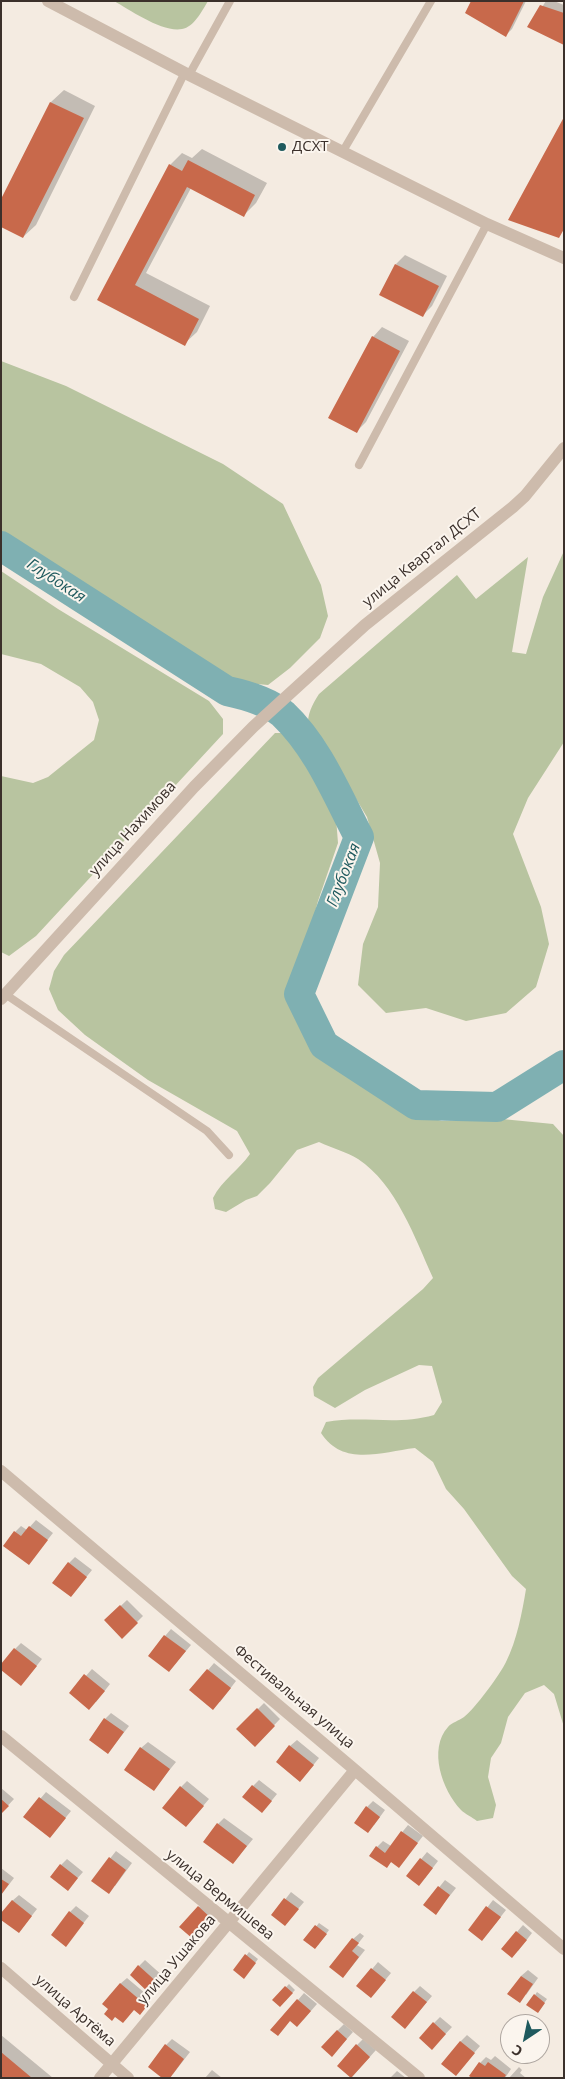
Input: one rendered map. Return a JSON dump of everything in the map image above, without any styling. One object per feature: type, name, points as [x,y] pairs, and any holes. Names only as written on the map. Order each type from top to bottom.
[{"type":"street","points":[[48,1],[487,224],[564,258]]},
{"type":"street","name":"улица Квартал ДСХТ","points":[[295,687],[365,625],[513,507],[525,496],[564,448]]},
{"type":"street","name":"улица Нахимова","points":[[3,997],[194,787],[295,687]]},
{"type":"street","name":"Фестивальная улица","points":[[1,1471],[564,1949]]},
{"type":"street","name":"улица Вермишева","points":[[1,1736],[419,2078]]},
{"type":"street","name":"улица Ушакова","points":[[100,2078],[355,1770]]},
{"type":"street","name":"улица Артёма","points":[[1,1968],[128,2078]]},
{"type":"lane","points":[[74,297],[187,73],[230,1]]},
{"type":"lane","points":[[343,151],[431,1]]},
{"type":"lane","points":[[359,465],[487,224]]},
{"type":"lane","points":[[3,997],[199,1126],[229,1155]]},
{"type":"green space","points":[[114,1],[208,1],[190,25],[182,29],[174,29],[166,28],[147,20]]},
{"type":"green space","points":[[1,361],[66,386],[223,464],[283,504],[321,585],[328,616],[320,638],[290,668],[268,685],[246,683],[211,669],[1,535]]},
{"type":"green space","points":[[564,551],[564,742],[528,798],[513,834],[541,907],[549,944],[536,987],[506,1013],[466,1021],[426,1008],[386,1013],[358,985],[363,944],[378,907],[380,863],[367,817],[346,782],[308,728],[310,710],[319,694],[457,575],[476,599],[528,557],[512,652],[526,654],[543,597]]},
{"type":"green space","points":[[1,571],[58,609],[209,701],[223,719],[223,734],[36,936],[9,956],[1,952],[1,776],[33,783],[48,777],[94,740],[99,720],[93,702],[80,687],[41,664],[1,654]]},
{"type":"green space","points":[[275,733],[284,733],[296,743],[319,779],[336,818],[338,843],[318,901],[293,997],[303,1025],[328,1064],[352,1080],[412,1113],[442,1121],[502,1119],[553,1124],[564,1136],[564,1727],[554,1694],[544,1685],[525,1693],[508,1717],[501,1743],[491,1758],[488,1777],[496,1805],[493,1818],[477,1821],[454,1802],[443,1781],[438,1758],[439,1746],[442,1736],[448,1727],[474,1707],[503,1667],[516,1636],[526,1589],[512,1576],[464,1509],[446,1489],[433,1462],[415,1448],[376,1454],[351,1454],[330,1444],[321,1433],[326,1422],[340,1420],[406,1420],[434,1415],[442,1402],[432,1366],[419,1365],[365,1390],[335,1408],[314,1396],[313,1387],[318,1378],[423,1289],[433,1278],[403,1213],[383,1183],[358,1159],[319,1142],[297,1150],[257,1196],[226,1212],[215,1209],[213,1198],[226,1180],[250,1154],[237,1131],[148,1080],[85,1035],[58,1010],[49,989],[54,971],[64,955]]},
{"type":"building","points":[[471,1],[524,1],[506,37],[465,13]]},
{"type":"building","points":[[540,5],[564,13],[564,45],[527,27]]},
{"type":"building","points":[[50,102],[84,118],[23,238],[1,227],[1,199]]},
{"type":"building","points":[[564,117],[564,229],[559,238],[508,220]]},
{"type":"building","points":[[188,160],[255,195],[244,217],[187,187],[135,285],[199,319],[185,346],[97,300],[169,164],[182,171]]},
{"type":"building","points":[[395,264],[439,286],[423,317],[379,295]]},
{"type":"building","points":[[372,336],[400,351],[357,433],[328,418]]},
{"type":"building","points":[[29,1526],[48,1540],[29,1565],[3,1546],[14,1531],[21,1536]]},
{"type":"building","points":[[68,1562],[87,1577],[71,1597],[52,1583]]},
{"type":"building","points":[[120,1605],[138,1623],[122,1639],[104,1620]]},
{"type":"building","points":[[164,1635],[186,1651],[169,1672],[148,1656]]},
{"type":"building","points":[[14,1648],[37,1666],[21,1686],[1,1670],[1,1664]]},
{"type":"building","points":[[207,1669],[231,1688],[213,1710],[189,1690]]},
{"type":"building","points":[[84,1674],[105,1691],[89,1710],[69,1693]]},
{"type":"building","points":[[257,1708],[275,1726],[255,1747],[236,1729]]},
{"type":"building","points":[[104,1718],[124,1732],[108,1754],[89,1740]]},
{"type":"building","points":[[289,1745],[314,1765],[300,1782],[276,1762]]},
{"type":"building","points":[[140,1747],[170,1769],[154,1791],[124,1770]]},
{"type":"building","points":[[252,1785],[272,1801],[262,1813],[242,1797]]},
{"type":"building","points":[[180,1786],[204,1806],[186,1827],[162,1808]]},
{"type":"building","points":[[39,1797],[66,1818],[50,1838],[23,1817]]},
{"type":"building","points":[[1,1799],[9,1806],[1,1814]]},
{"type":"building","points":[[366,1806],[380,1817],[368,1833],[354,1823]]},
{"type":"building","points":[[217,1823],[247,1846],[233,1864],[203,1842]]},
{"type":"building","points":[[401,1831],[418,1843],[399,1868],[391,1862],[387,1868],[369,1856],[376,1846],[385,1853]]},
{"type":"building","points":[[109,1857],[126,1870],[109,1894],[91,1881]]},
{"type":"building","points":[[420,1858],[433,1868],[419,1886],[406,1876]]},
{"type":"building","points":[[60,1864],[78,1878],[68,1891],[50,1877]]},
{"type":"building","points":[[1,1879],[9,1884],[1,1895]]},
{"type":"building","points":[[438,1886],[450,1895],[436,1915],[423,1905]]},
{"type":"building","points":[[284,1898],[299,1909],[285,1926],[271,1915]]},
{"type":"building","points":[[12,1900],[32,1916],[19,1933],[1,1920],[1,1913]]},
{"type":"building","points":[[198,1906],[212,1919],[193,1939],[179,1927]]},
{"type":"building","points":[[486,1906],[501,1917],[482,1941],[468,1930]]},
{"type":"building","points":[[69,1911],[84,1923],[66,1947],[51,1935]]},
{"type":"building","points":[[315,1925],[327,1934],[315,1949],[303,1940]]},
{"type":"building","points":[[516,1931],[527,1940],[512,1958],[501,1949]]},
{"type":"building","points":[[352,1938],[359,1943],[352,1951],[359,1957],[343,1978],[329,1967]]},
{"type":"building","points":[[245,1954],[256,1963],[244,1979],[233,1970]]},
{"type":"building","points":[[138,1965],[159,1984],[150,1994],[130,1975]]},
{"type":"building","points":[[371,1968],[386,1980],[371,1998],[356,1986]]},
{"type":"building","points":[[521,1976],[533,1984],[520,2003],[507,1994]]},
{"type":"building","points":[[120,1983],[147,2006],[140,2015],[134,2010],[123,2023],[115,2017],[112,2021],[104,2014],[108,2009],[102,2004]]},
{"type":"building","points":[[285,1986],[293,1993],[280,2007],[272,2000]]},
{"type":"building","points":[[413,1991],[427,2002],[405,2029],[391,2017]]},
{"type":"building","points":[[534,1994],[545,2003],[538,2013],[526,2005]]},
{"type":"building","points":[[297,1999],[311,2011],[297,2027],[290,2021],[278,2036],[270,2030]]},
{"type":"building","points":[[433,2022],[446,2034],[432,2050],[419,2038]]},
{"type":"building","points":[[337,2030],[347,2039],[332,2057],[321,2047]]},
{"type":"building","points":[[460,2041],[475,2053],[456,2076],[441,2064]]},
{"type":"building","points":[[165,2044],[184,2059],[170,2078],[162,2078],[148,2067]]},
{"type":"building","points":[[356,2044],[370,2057],[351,2078],[337,2066]]},
{"type":"building","points":[[1,2052],[32,2078],[1,2078]]},
{"type":"building","points":[[479,2062],[485,2066],[488,2062],[506,2075],[504,2078],[472,2078],[469,2076]]},
{"type":"waterway","name":"Глубокая","points":[[1,546],[227,691],[242,694],[271,705],[295,727],[317,756],[359,837],[299,994],[324,1045],[416,1105],[497,1107],[564,1065]]},
{"type":"place","name":"ДСХТ","points":[[282,147]]}]
